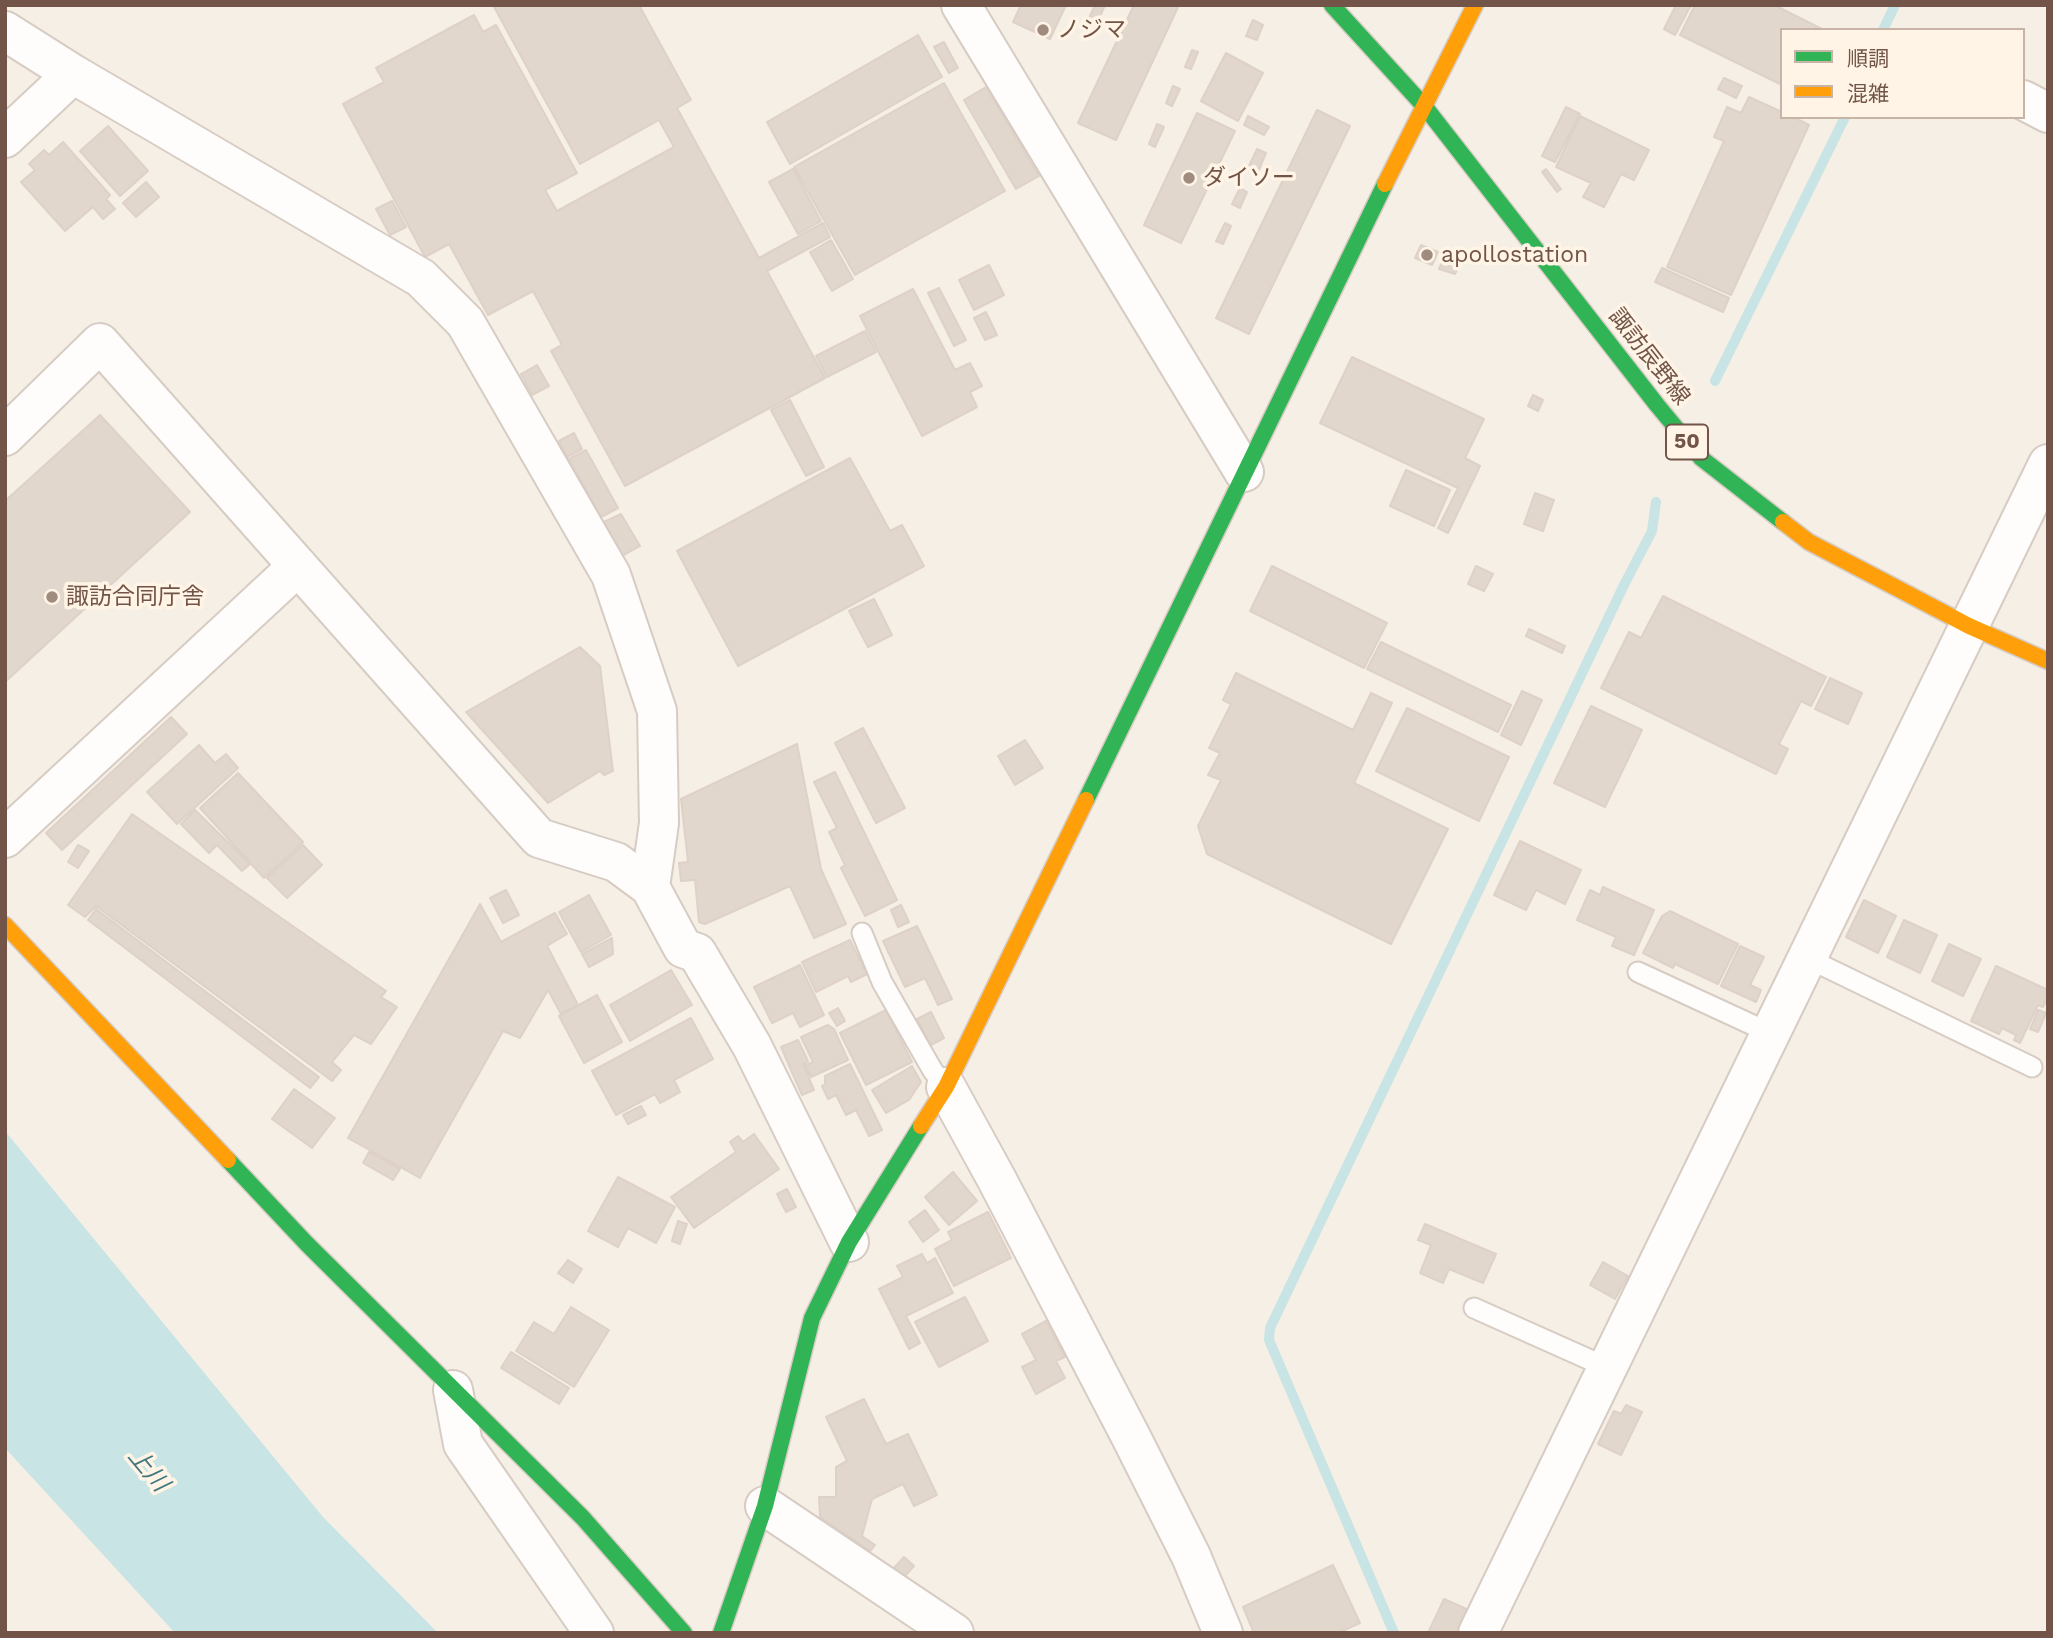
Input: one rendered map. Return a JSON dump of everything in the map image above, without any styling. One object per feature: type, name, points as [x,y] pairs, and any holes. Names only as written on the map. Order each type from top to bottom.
[{"type":"street","points":[[961,5],[1244,472]]},
{"type":"street","name":"諏訪辰野線","points":[[1332,5],[1425,107],[1700,458],[1809,542],[1969,626],[2048,661]]},
{"type":"street","points":[[721,1633],[733,1606],[765,1506],[812,1318],[849,1242],[946,1087],[1118,738],[1403,146],[1475,5]]},
{"type":"street","points":[[5,31],[72,74],[421,278],[465,322],[611,575],[657,711],[659,823],[650,887]]},
{"type":"street","points":[[5,138],[72,74]]},
{"type":"street","points":[[2025,101],[2048,113]]},
{"type":"street","points":[[5,436],[100,343],[539,838],[616,862],[650,887],[683,948],[697,953],[752,1046],[849,1242]]},
{"type":"street","points":[[1478,1633],[2048,464]]},
{"type":"street","points":[[5,838],[298,566]]},
{"type":"street","points":[[5,925],[307,1244],[583,1518],[684,1633]]},
{"type":"street","points":[[946,1087],[1130,1435],[1191,1556],[1223,1633]]},
{"type":"street","points":[[453,1390],[463,1444],[594,1633]]},
{"type":"street","points":[[765,1506],[954,1633]]},
{"type":"lane","points":[[862,933],[882,982],[933,1071],[946,1087]]},
{"type":"lane","points":[[1807,958],[2032,1067]]},
{"type":"lane","points":[[1638,972],[1770,1033]]},
{"type":"lane","points":[[1474,1308],[1606,1367]]},
{"type":"water","name":"上川","points":[[5,1131],[323,1517],[438,1633],[175,1633],[5,1448]]},
{"type":"building","points":[[493,5],[639,5],[691,100],[677,108],[759,258],[823,223],[830,237],[767,271],[825,378],[625,486],[551,351],[562,345],[533,291],[488,315],[449,244],[425,257],[343,104],[384,82],[376,68],[474,15],[483,32],[496,25],[577,173],[545,190],[557,211],[674,147],[659,120],[580,164]]},
{"type":"building","name":"ノジマ","points":[[1021,5],[1066,5],[1050,39],[1013,22]]},
{"type":"building","points":[[1095,5],[1105,5],[1097,23],[1088,20]]},
{"type":"building","points":[[1134,5],[1179,5],[1116,140],[1078,123]]},
{"type":"building","points":[[1676,5],[1691,5],[1675,35],[1664,29]]},
{"type":"building","points":[[1695,5],[1774,5],[1820,28],[1780,28],[1780,84],[1680,35]]},
{"type":"building","points":[[1253,20],[1263,25],[1257,40],[1246,36]]},
{"type":"building","points":[[918,35],[942,77],[790,164],[767,122]]},
{"type":"building","points":[[944,42],[958,68],[949,73],[934,47]]},
{"type":"building","points":[[1192,50],[1198,52],[1191,69],[1185,67]]},
{"type":"building","points":[[1226,53],[1263,73],[1238,121],[1201,101]]},
{"type":"building","points":[[1724,78],[1742,86],[1736,98],[1718,89]]},
{"type":"building","points":[[944,83],[1005,191],[855,275],[794,167]]},
{"type":"building","points":[[1173,86],[1180,89],[1172,106],[1166,103]]},
{"type":"building","points":[[986,87],[1039,176],[1016,189],[964,100]]},
{"type":"building","points":[[1749,97],[1780,111],[1780,119],[1797,119],[1809,125],[1731,295],[1667,267],[1724,141],[1714,137],[1727,107],[1741,113]]},
{"type":"building","points":[[1566,107],[1580,114],[1555,162],[1542,156]]},
{"type":"building","points":[[1317,110],[1350,126],[1249,334],[1216,318]]},
{"type":"building","name":"ダイソー","points":[[1197,113],[1235,131],[1181,243],[1144,225]]},
{"type":"building","points":[[1248,116],[1269,127],[1264,135],[1244,125]]},
{"type":"building","points":[[1580,116],[1649,150],[1634,180],[1621,174],[1604,207],[1583,197],[1591,183],[1556,167]]},
{"type":"building","points":[[1157,124],[1164,127],[1155,147],[1149,144]]},
{"type":"building","points":[[108,126],[148,171],[120,196],[80,151]]},
{"type":"building","points":[[63,142],[110,195],[106,199],[115,209],[103,219],[93,207],[65,231],[21,182],[35,170],[29,164],[44,150],[49,155]]},
{"type":"building","points":[[1257,149],[1266,153],[1258,172],[1248,168]]},
{"type":"building","points":[[793,169],[821,221],[798,234],[769,182]]},
{"type":"building","points":[[1546,169],[1561,189],[1557,192],[1542,172]]},
{"type":"building","points":[[146,182],[159,197],[136,217],[123,203]]},
{"type":"building","points":[[1240,188],[1247,192],[1240,208],[1232,204]]},
{"type":"building","points":[[392,201],[406,227],[390,235],[376,209]]},
{"type":"building","points":[[1225,223],[1231,226],[1223,244],[1216,241]]},
{"type":"building","points":[[831,240],[853,279],[832,291],[810,252]]},
{"type":"building","name":"apollostation","points":[[1421,245],[1438,252],[1432,265],[1415,258]]},
{"type":"building","points":[[1443,259],[1459,265],[1455,274],[1439,269]]},
{"type":"building","points":[[989,265],[1004,295],[974,310],[959,280]]},
{"type":"building","points":[[1662,268],[1729,298],[1723,312],[1655,282]]},
{"type":"building","points":[[939,288],[966,340],[954,346],[928,293]]},
{"type":"building","points":[[913,289],[955,370],[970,363],[982,386],[970,392],[977,407],[922,436],[860,316]]},
{"type":"building","points":[[986,312],[997,335],[985,340],[974,318]]},
{"type":"building","points":[[865,331],[876,352],[827,377],[816,356]]},
{"type":"building","points":[[1352,357],[1484,419],[1465,458],[1480,466],[1448,533],[1438,528],[1458,488],[1320,423]]},
{"type":"building","points":[[537,365],[549,386],[532,395],[521,374]]},
{"type":"building","points":[[1533,395],[1543,400],[1538,411],[1528,406]]},
{"type":"building","points":[[790,400],[824,467],[806,476],[771,410]]},
{"type":"building","name":"諏訪合同庁舎","points":[[100,415],[190,512],[5,682],[5,501]]},
{"type":"building","points":[[574,433],[582,449],[567,457],[559,441]]},
{"type":"building","points":[[586,450],[618,508],[601,517],[569,459]]},
{"type":"building","points":[[850,458],[890,531],[902,525],[924,566],[738,666],[677,551]]},
{"type":"building","points":[[1406,470],[1450,490],[1434,526],[1390,506]]},
{"type":"building","points":[[1535,493],[1554,500],[1543,531],[1524,524]]},
{"type":"building","points":[[621,514],[640,546],[622,556],[604,522]]},
{"type":"building","points":[[1272,566],[1387,623],[1364,668],[1250,611]]},
{"type":"building","points":[[1476,566],[1493,574],[1484,591],[1468,584]]},
{"type":"building","points":[[1663,596],[1826,677],[1811,706],[1801,701],[1779,744],[1788,749],[1776,774],[1601,688],[1629,632],[1641,638]]},
{"type":"building","points":[[874,599],[892,635],[868,647],[849,611]]},
{"type":"building","points":[[1529,629],[1565,646],[1562,653],[1526,636]]},
{"type":"building","points":[[1381,642],[1511,705],[1498,732],[1367,669]]},
{"type":"building","points":[[580,647],[600,666],[613,771],[604,775],[600,771],[548,803],[466,712]]},
{"type":"building","points":[[1236,673],[1353,730],[1371,693],[1392,703],[1354,783],[1448,829],[1391,944],[1207,854],[1198,826],[1221,780],[1208,775],[1220,753],[1209,748],[1231,704],[1223,700]]},
{"type":"building","points":[[1830,678],[1862,693],[1848,724],[1815,709]]},
{"type":"building","points":[[1522,691],[1542,700],[1521,745],[1501,735]]},
{"type":"building","points":[[1591,706],[1642,730],[1605,807],[1554,783]]},
{"type":"building","points":[[1407,708],[1509,757],[1479,821],[1376,771]]},
{"type":"building","points":[[171,717],[187,734],[62,850],[46,833]]},
{"type":"building","points":[[863,728],[905,808],[876,823],[835,743]]},
{"type":"building","points":[[1025,740],[1043,768],[1015,785],[998,756]]},
{"type":"building","points":[[797,744],[821,869],[846,924],[814,938],[790,886],[705,924],[699,922],[695,880],[681,881],[679,863],[688,862],[681,799]]},
{"type":"building","points":[[199,745],[215,763],[226,754],[238,768],[177,824],[147,792]]},
{"type":"building","points":[[835,772],[897,900],[865,916],[841,868],[845,865],[829,832],[837,828],[814,782]]},
{"type":"building","points":[[238,773],[303,842],[264,878],[200,808]]},
{"type":"building","points":[[195,810],[250,864],[242,871],[217,845],[209,853],[181,824]]},
{"type":"building","points":[[132,814],[386,991],[381,997],[397,1007],[371,1044],[354,1035],[332,1062],[341,1070],[332,1081],[96,906],[85,917],[68,905]]},
{"type":"building","points":[[1520,841],[1581,870],[1565,904],[1536,890],[1526,910],[1494,895]]},
{"type":"building","points":[[78,845],[89,851],[78,868],[68,862]]},
{"type":"building","points":[[303,845],[322,865],[287,898],[267,878]]},
{"type":"building","points":[[1603,887],[1654,910],[1634,955],[1612,946],[1616,937],[1577,920],[1590,890],[1600,895]]},
{"type":"building","points":[[506,890],[519,915],[503,923],[490,898]]},
{"type":"building","points":[[589,895],[611,935],[581,952],[559,912]]},
{"type":"building","points":[[1864,900],[1896,916],[1878,953],[1846,937]]},
{"type":"building","points":[[480,904],[501,942],[555,913],[567,934],[547,946],[578,1005],[561,1014],[548,990],[520,1038],[503,1031],[420,1178],[348,1138]]},
{"type":"building","points":[[901,905],[909,922],[898,927],[891,910]]},
{"type":"building","points":[[96,909],[319,1077],[310,1088],[88,920]]},
{"type":"building","points":[[1670,911],[1738,944],[1718,984],[1675,964],[1673,968],[1643,953],[1662,916]]},
{"type":"building","points":[[1904,920],[1937,935],[1920,973],[1887,957]]},
{"type":"building","points":[[917,926],[952,999],[938,1005],[925,978],[905,987],[883,941]]},
{"type":"building","points":[[612,938],[613,954],[589,967],[582,954]]},
{"type":"building","points":[[850,940],[867,974],[851,982],[848,976],[816,992],[802,962]]},
{"type":"building","points":[[1949,944],[1981,959],[1963,996],[1932,981]]},
{"type":"building","points":[[1740,946],[1764,957],[1750,985],[1761,990],[1756,1002],[1721,986]]},
{"type":"building","points":[[800,965],[824,1015],[800,1027],[793,1013],[772,1023],[754,987]]},
{"type":"building","points":[[1996,966],[2048,990],[2043,1007],[2038,1005],[2020,1043],[2014,1040],[2016,1035],[2002,1028],[1999,1034],[1971,1021]]},
{"type":"building","points":[[671,970],[692,1005],[630,1041],[610,1005]]},
{"type":"building","points":[[597,995],[622,1042],[584,1063],[559,1016]]},
{"type":"building","points":[[838,1008],[845,1021],[837,1026],[829,1013]]},
{"type":"building","points":[[886,1010],[912,1062],[866,1085],[840,1033]]},
{"type":"building","points":[[2038,1010],[2046,1013],[2038,1032],[2030,1029]]},
{"type":"building","points":[[931,1012],[944,1038],[931,1045],[917,1019]]},
{"type":"building","points":[[691,1018],[713,1059],[674,1080],[680,1092],[660,1103],[655,1094],[616,1115],[592,1071]]},
{"type":"building","points":[[828,1025],[834,1029],[848,1060],[811,1077],[805,1065],[813,1062],[801,1037]]},
{"type":"building","points":[[798,1040],[808,1061],[803,1064],[814,1090],[802,1095],[781,1047]]},
{"type":"building","points":[[850,1064],[882,1130],[869,1136],[856,1110],[846,1115],[836,1095],[828,1099],[822,1086],[825,1084],[825,1076]]},
{"type":"building","points":[[912,1066],[921,1082],[909,1100],[886,1113],[872,1090]]},
{"type":"building","points":[[294,1089],[335,1118],[312,1148],[272,1119]]},
{"type":"building","points":[[641,1106],[646,1115],[628,1124],[623,1115]]},
{"type":"building","points":[[754,1134],[779,1169],[694,1228],[671,1197],[736,1152],[730,1142],[738,1136],[743,1142]]},
{"type":"building","points":[[369,1152],[400,1169],[393,1180],[363,1163]]},
{"type":"building","points":[[953,1172],[977,1201],[949,1225],[925,1197]]},
{"type":"building","points":[[618,1177],[675,1207],[656,1243],[628,1228],[618,1247],[588,1231]]},
{"type":"building","points":[[787,1189],[796,1207],[786,1212],[777,1194]]},
{"type":"building","points":[[925,1210],[939,1230],[923,1242],[909,1222]]},
{"type":"building","points":[[988,1212],[1011,1258],[954,1286],[935,1249],[952,1240],[948,1232]]},
{"type":"building","points":[[678,1221],[687,1224],[680,1244],[672,1241]]},
{"type":"building","points":[[1425,1224],[1496,1254],[1483,1283],[1449,1269],[1443,1283],[1420,1273],[1431,1245],[1418,1240]]},
{"type":"building","points":[[922,1254],[927,1263],[935,1258],[953,1293],[906,1316],[920,1343],[909,1349],[879,1289],[903,1277],[897,1266]]},
{"type":"building","points":[[568,1260],[582,1269],[573,1283],[558,1273]]},
{"type":"building","points":[[1603,1262],[1628,1276],[1615,1299],[1590,1285]]},
{"type":"building","points":[[965,1297],[988,1341],[939,1367],[915,1322]]},
{"type":"building","points":[[571,1307],[609,1330],[574,1387],[516,1351],[534,1322],[554,1334]]},
{"type":"building","points":[[1046,1321],[1065,1357],[1056,1361],[1065,1378],[1036,1394],[1022,1367],[1036,1360],[1022,1334]]},
{"type":"building","points":[[511,1352],[569,1388],[559,1404],[501,1368]]},
{"type":"building","points":[[864,1399],[886,1444],[908,1434],[937,1495],[914,1506],[903,1484],[872,1499],[862,1536],[875,1545],[870,1551],[820,1517],[819,1497],[836,1497],[836,1467],[847,1461],[826,1417]]},
{"type":"building","points":[[1626,1405],[1642,1412],[1621,1455],[1598,1444],[1614,1411],[1621,1414]]},
{"type":"building","points":[[904,1557],[914,1566],[904,1577],[894,1568]]},
{"type":"building","points":[[1333,1565],[1360,1623],[1338,1633],[1254,1633],[1243,1607]]},
{"type":"building","points":[[1444,1599],[1471,1611],[1461,1633],[1428,1633]]},
{"type":"waterway","points":[[1884,28],[1895,5]]},
{"type":"waterway","points":[[1715,381],[1844,119]]},
{"type":"waterway","points":[[1394,1633],[1269,1340],[1270,1328],[1652,531],[1656,502]]},
{"type":"traffic: fast","points":[[1332,5],[1425,107],[1701,458],[1783,522]]},
{"type":"traffic: fast","points":[[1086,800],[1385,184]]},
{"type":"traffic: fast","points":[[721,1633],[765,1506],[812,1318],[849,1242],[921,1126]]},
{"type":"traffic: fast","points":[[228,1160],[307,1244],[583,1518],[684,1633]]},
{"type":"traffic: slow","points":[[1385,184],[1475,5]]},
{"type":"traffic: slow","points":[[1783,522],[1809,542],[1969,626],[2048,661]]},
{"type":"traffic: slow","points":[[921,1126],[946,1087],[1086,800]]},
{"type":"traffic: slow","points":[[5,925],[228,1160]]},
{"type":"place","name":"ノジマ","points":[[1043,30]]},
{"type":"place","name":"ダイソー","points":[[1189,178]]},
{"type":"place","name":"apollostation","points":[[1427,255]]},
{"type":"place","name":"諏訪合同庁舎","points":[[52,597]]}]
